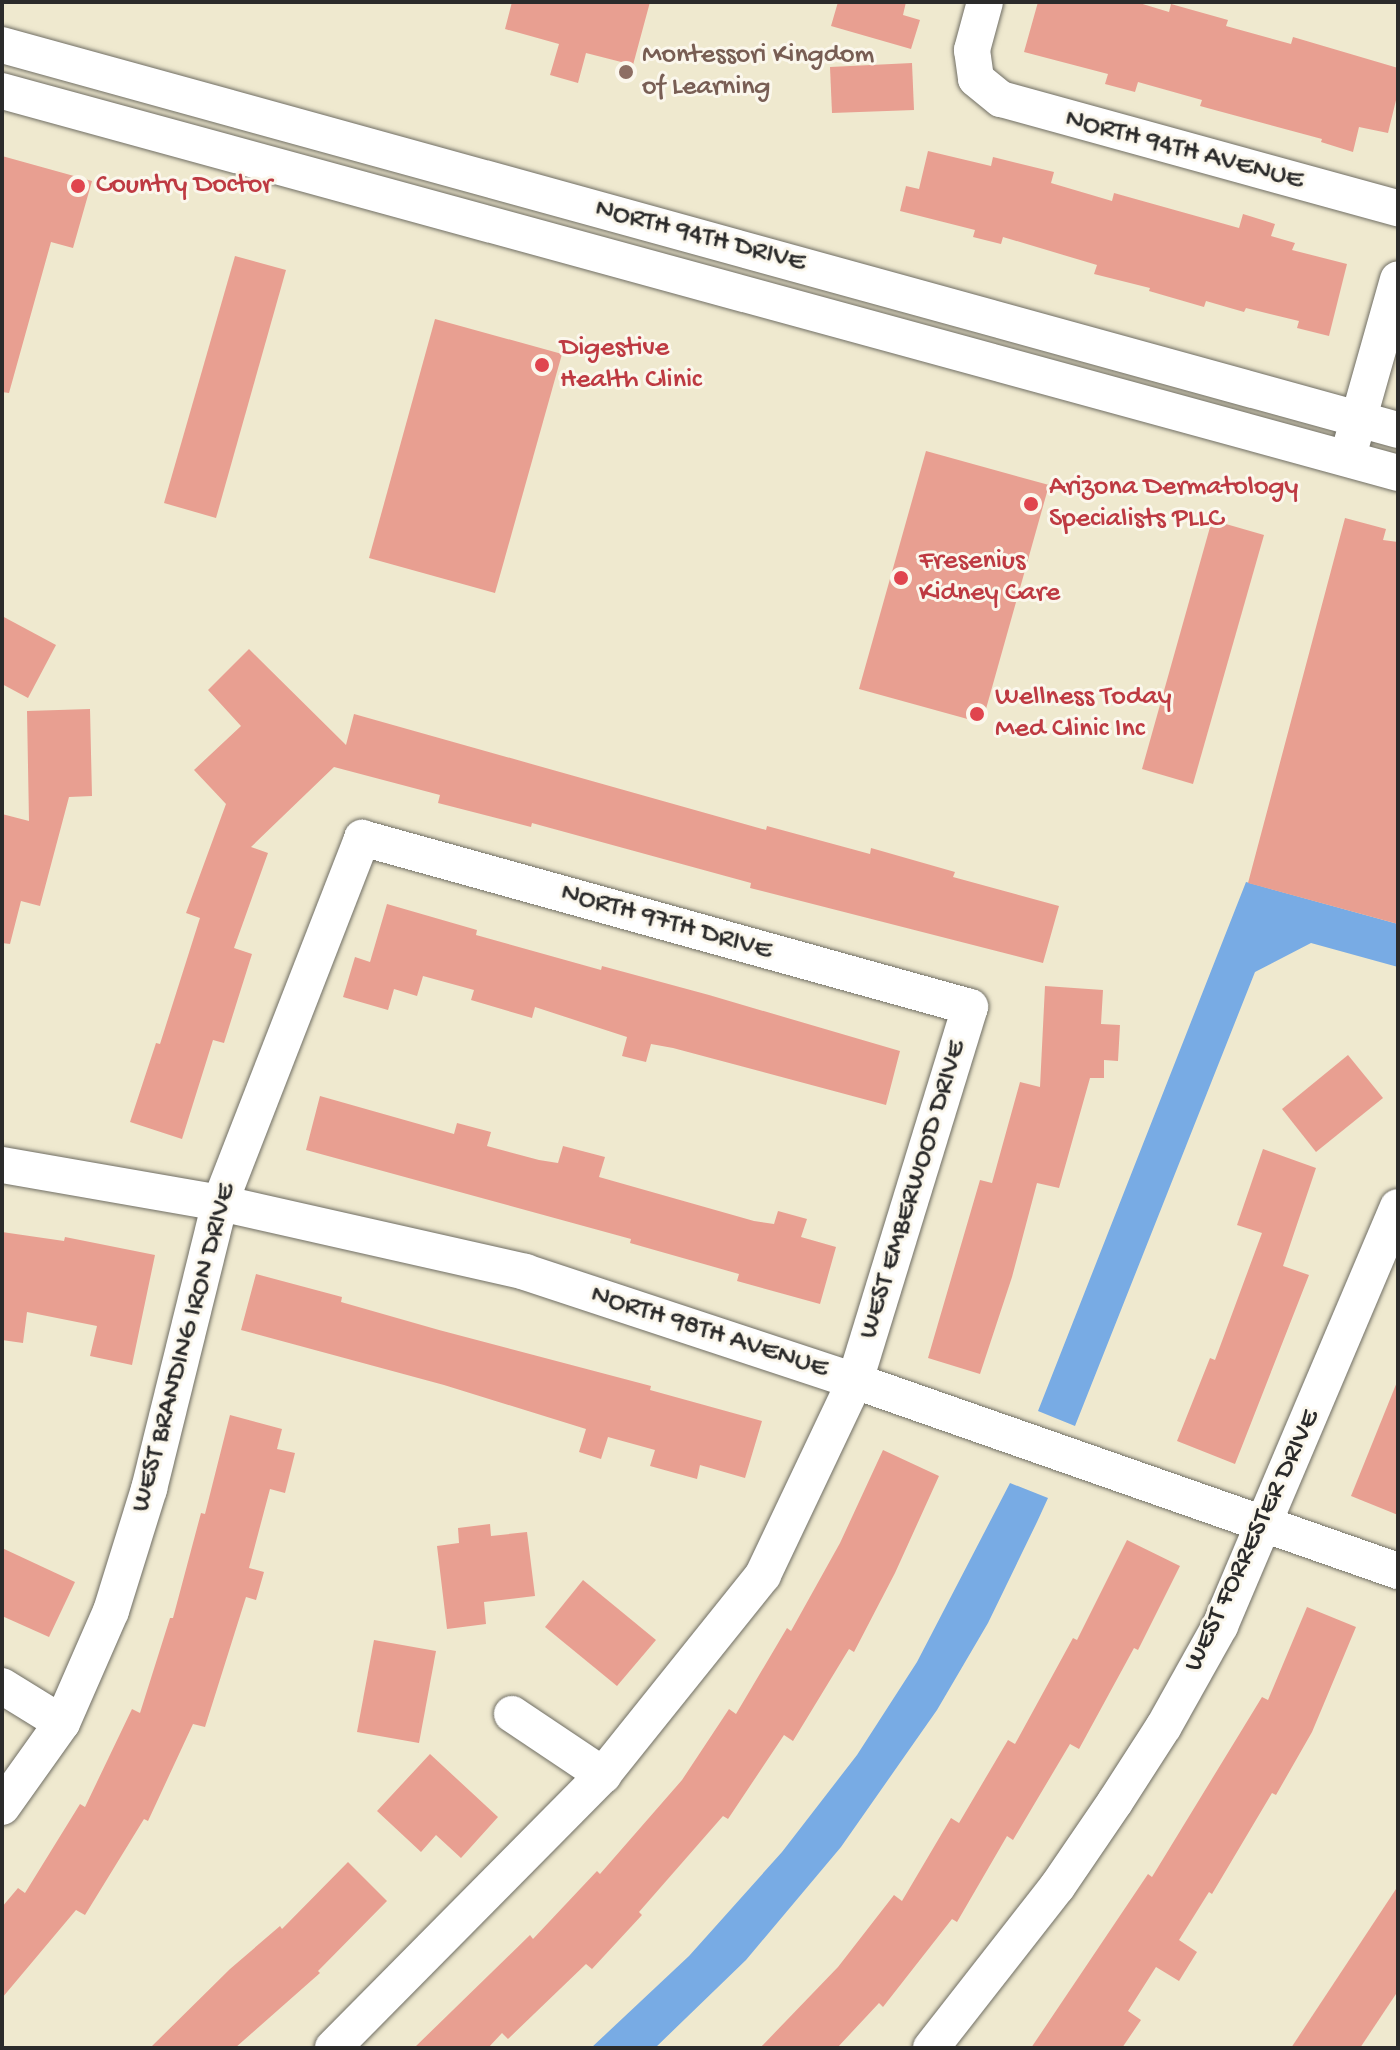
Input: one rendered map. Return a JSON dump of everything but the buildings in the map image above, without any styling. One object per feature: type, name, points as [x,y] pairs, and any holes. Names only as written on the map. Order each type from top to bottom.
[{"type":"street","name":"NORTH 94TH AVENUE","points":[[985,2],[972,50],[976,79],[1001,99],[1398,208]]},
{"type":"street","name":"NORTH 94TH DRIVE","points":[[2,45],[1398,430]]},
{"type":"street","name":"NORTH 94TH DRIVE","points":[[2,91],[1398,473]]},
{"type":"street","points":[[693,281],[705,238]]},
{"type":"street","points":[[1348,459],[1398,279]]},
{"type":"street","name":"NORTH 97TH DRIVE","points":[[362,838],[970,1007]]},
{"type":"street","name":"WEST BRANDING IRON DRIVE","points":[[2,1807],[62,1723],[111,1611],[144,1504],[220,1203],[362,838]]},
{"type":"street","name":"WEST EMBERWOOD DRIVE","points":[[333,2048],[603,1775],[763,1575],[855,1381],[970,1007]]},
{"type":"street","name":"NORTH 98TH AVENUE","points":[[2,1165],[220,1203],[525,1272],[855,1381],[1398,1571]]},
{"type":"street","name":"WEST FORRESTER DRIVE","points":[[931,2048],[1057,1887],[1164,1726],[1220,1626],[1398,1207]]},
{"type":"street","points":[[2,1686],[62,1723]]},
{"type":"street","points":[[512,1714],[603,1775]]},
{"type":"water","points":[[1246,882],[1398,924],[1398,967],[1311,943],[1255,972],[1075,1426],[1038,1411]]},
{"type":"water","points":[[1010,1483],[1048,1498],[1037,1522],[988,1623],[937,1710],[841,1847],[746,1960],[655,2048],[591,2048],[689,1956],[782,1852],[857,1755],[917,1662]]},
{"type":"place","name":"Montessori Kingdom of Learning","points":[[626,72]]},
{"type":"place","name":"Country Doctor","points":[[78,186]]},
{"type":"place","name":"Digestive Health Clinic","points":[[542,365]]},
{"type":"place","name":"Arizona Dermatology Specialists PLLC","points":[[1031,504]]},
{"type":"place","name":"Fresenius Kidney Care","points":[[901,578]]},
{"type":"place","name":"Wellness Today Med Clinic Inc","points":[[977,714]]}]
